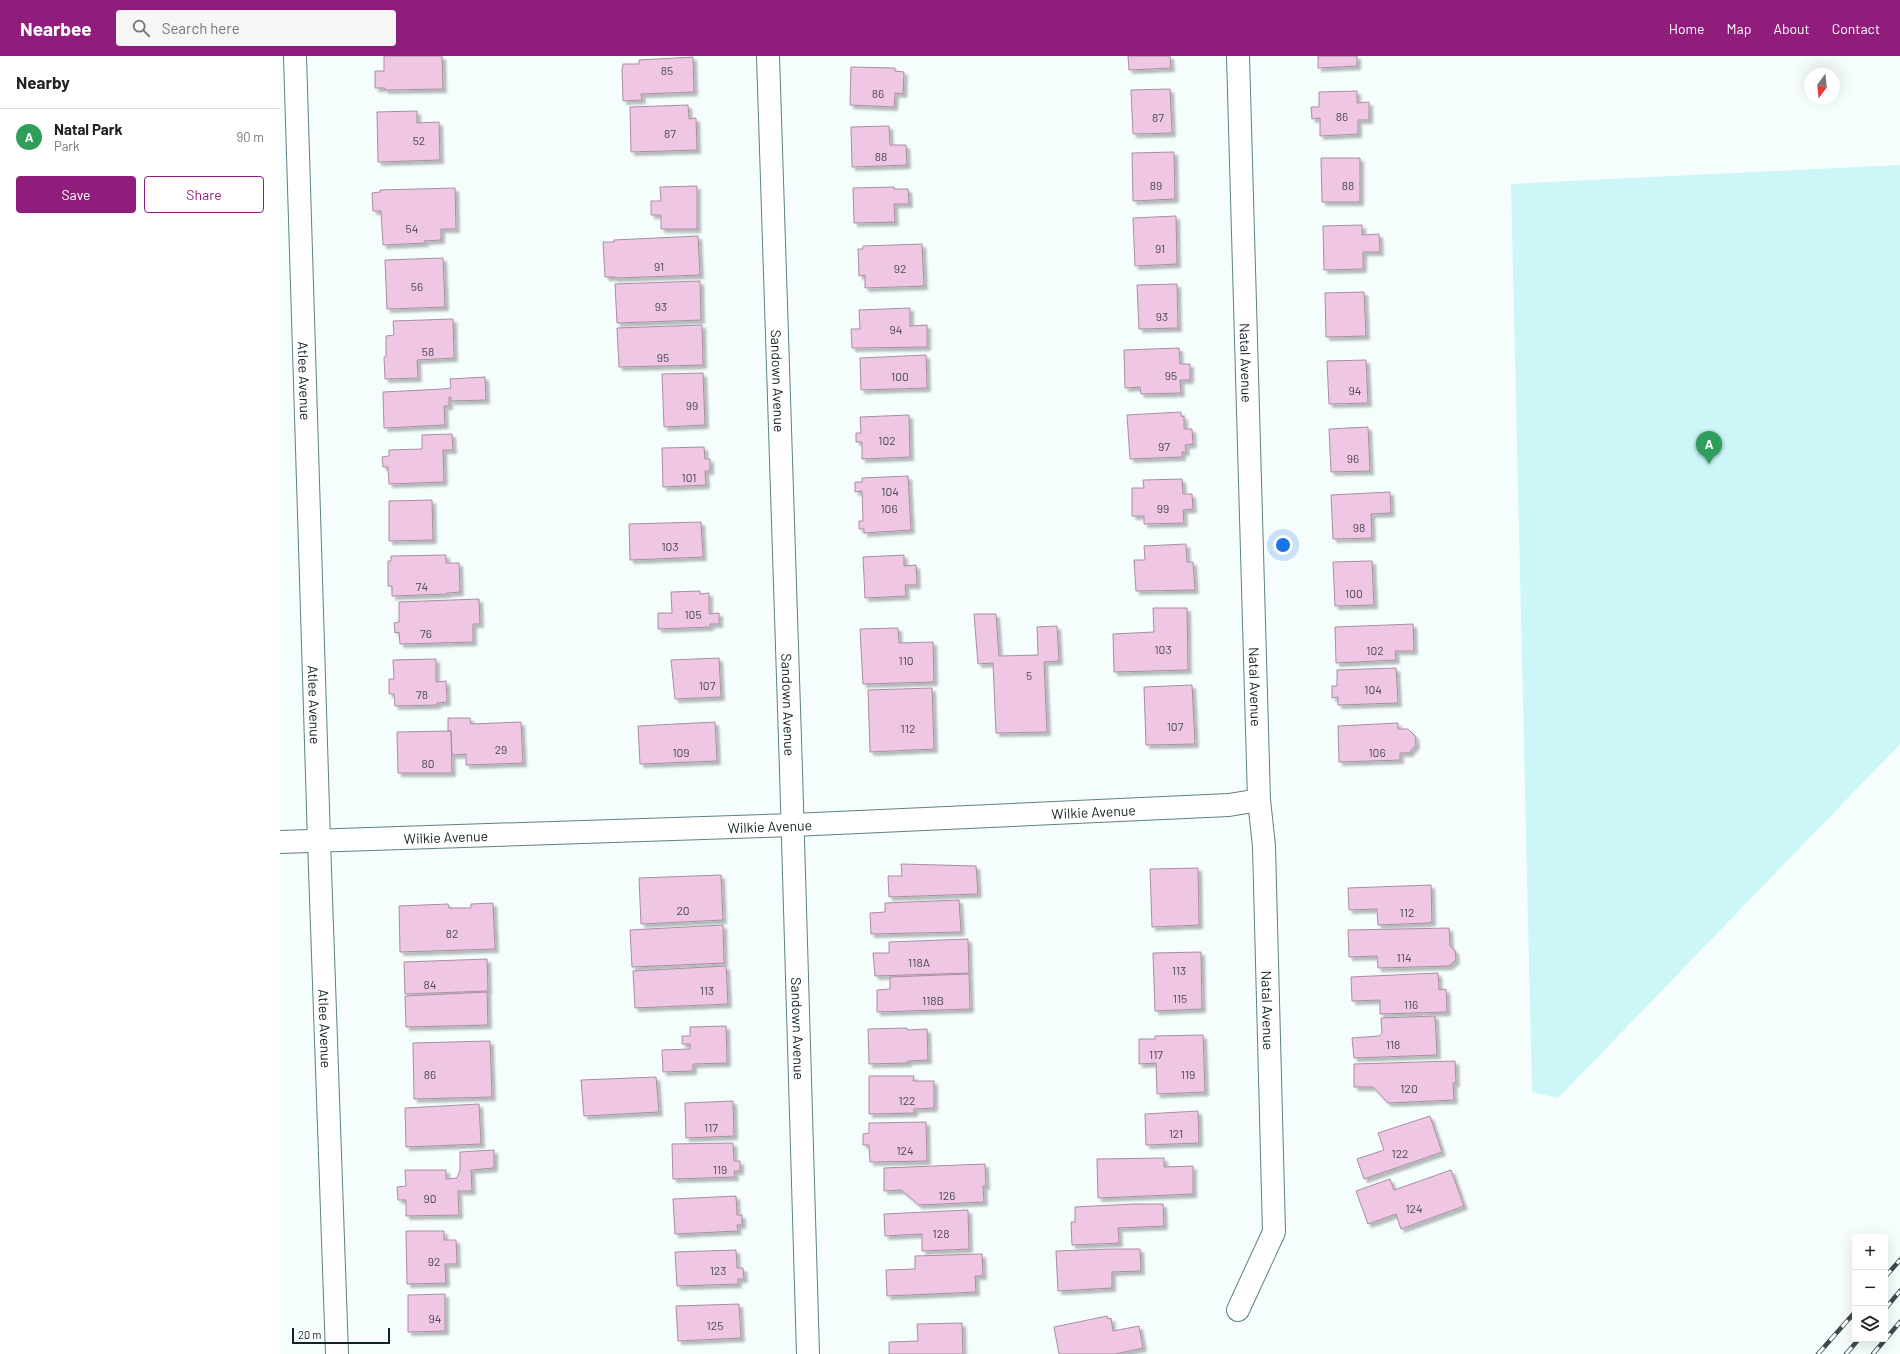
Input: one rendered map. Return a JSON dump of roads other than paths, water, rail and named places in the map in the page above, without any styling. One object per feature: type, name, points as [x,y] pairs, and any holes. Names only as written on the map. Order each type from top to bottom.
[{"type":"street","name":"Atlee Avenue","points":[[295,56],[319,842],[337,1354]]},
{"type":"street","name":"Sandown Avenue","points":[[768,56],[793,825],[808,1354]]},
{"type":"street","name":"Natal Avenue","points":[[1238,56],[1259,800],[1264,846],[1274,1232],[1238,1310]]},
{"type":"street","name":"Wilkie Avenue","points":[[280,842],[319,842],[793,825],[1229,805],[1259,800]]},
{"type":"railway","points":[[1888,1274],[1900,1260]]},
{"type":"railway","points":[[1888,1306],[1900,1291]]},
{"type":"railway","points":[[1818,1354],[1852,1315]]},
{"type":"railway","points":[[1873,1354],[1900,1322]]},
{"type":"railway","points":[[1846,1354],[1856,1342]]},
{"type":"place","name":"Natal Park","points":[[1709,464]]}]
